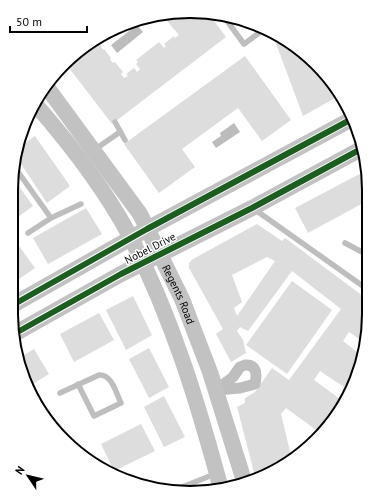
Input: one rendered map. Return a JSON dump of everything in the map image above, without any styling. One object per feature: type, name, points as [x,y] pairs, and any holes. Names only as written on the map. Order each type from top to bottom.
[{"type":"main road","name":"Regents Road","points":[[50,91],[140,214],[182,298],[216,390],[243,478]]},
{"type":"main road","name":"Regents Road","points":[[37,111],[95,180],[130,238],[167,317],[190,379],[219,481]]},
{"type":"main road","name":"Nobel Drive","points":[[18,300],[147,228],[348,121]]},
{"type":"main road","name":"Nobel Drive","points":[[19,331],[142,263],[252,208],[358,151]]},
{"type":"lane","points":[[228,22],[244,44],[259,33]]},
{"type":"lane","points":[[115,122],[125,140]]},
{"type":"lane","points":[[94,150],[120,132]]},
{"type":"lane","points":[[19,173],[51,218]]},
{"type":"lane","points":[[28,233],[51,218],[81,204]]},
{"type":"lane","points":[[252,208],[362,284]]},
{"type":"lane","points":[[345,243],[362,252]]},
{"type":"lane","points":[[60,393],[78,384],[98,375],[104,375],[110,380],[121,403],[94,416],[78,384]]},
{"type":"lane","points":[[196,486],[219,481]]},
{"type":"shaded area","points":[[138,26],[143,32],[117,53],[111,45],[134,27]]},
{"type":"shaded area","points":[[234,123],[240,132],[216,148],[212,142],[221,136],[220,133]]},
{"type":"building","points":[[179,18],[213,19],[226,37],[112,124],[69,67],[100,44],[103,50],[104,49],[111,58],[110,59],[113,63],[115,62],[123,72],[121,74],[124,78],[128,76],[126,74],[134,68],[137,72],[140,69],[136,64],[138,62],[136,60],[159,42],[164,48],[166,46],[164,44],[174,36],[175,38],[179,35],[167,21]]},
{"type":"building","points":[[275,40],[286,47],[312,68],[335,98],[303,116]]},
{"type":"building","points":[[245,56],[291,120],[262,141],[238,108],[182,149],[195,167],[159,193],[124,144]]},
{"type":"building","points":[[35,136],[70,186],[47,203],[20,162],[24,144]]},
{"type":"building","points":[[361,173],[362,204],[308,233],[295,208]]},
{"type":"building","points":[[18,185],[33,206],[18,217]]},
{"type":"building","points":[[86,208],[102,234],[48,264],[33,238]]},
{"type":"building","points":[[257,224],[282,241],[285,238],[362,295],[360,340],[349,332],[343,341],[358,352],[348,381],[344,387],[320,371],[314,380],[340,399],[333,410],[317,430],[286,408],[281,414],[290,454],[276,463],[254,474],[237,407],[245,403],[245,398],[255,392],[272,368],[289,380],[341,309],[292,271],[248,331],[240,327],[237,331],[243,340],[246,353],[231,362],[216,334],[223,329],[189,268],[189,263],[193,259]],"holes":[[[267,257],[275,261],[237,316],[234,308],[242,302],[232,275]]]},
{"type":"building","points":[[18,245],[35,268],[18,280]]},
{"type":"building","points":[[292,281],[332,310],[287,374],[246,345]]},
{"type":"building","points":[[133,296],[152,335],[126,350],[106,310]]},
{"type":"building","points":[[99,313],[114,340],[74,362],[60,334]]},
{"type":"building","points":[[149,348],[169,387],[149,398],[129,359]]},
{"type":"building","points":[[34,349],[49,374],[33,384],[23,355]]},
{"type":"building","points":[[164,396],[185,437],[164,447],[144,407]]},
{"type":"building","points":[[141,424],[155,451],[117,470],[112,467],[101,444]]},
{"type":"cycle path","points":[[18,302],[147,229],[348,121]]},
{"type":"cycle path","points":[[19,331],[121,274],[252,208],[358,151]]}]
